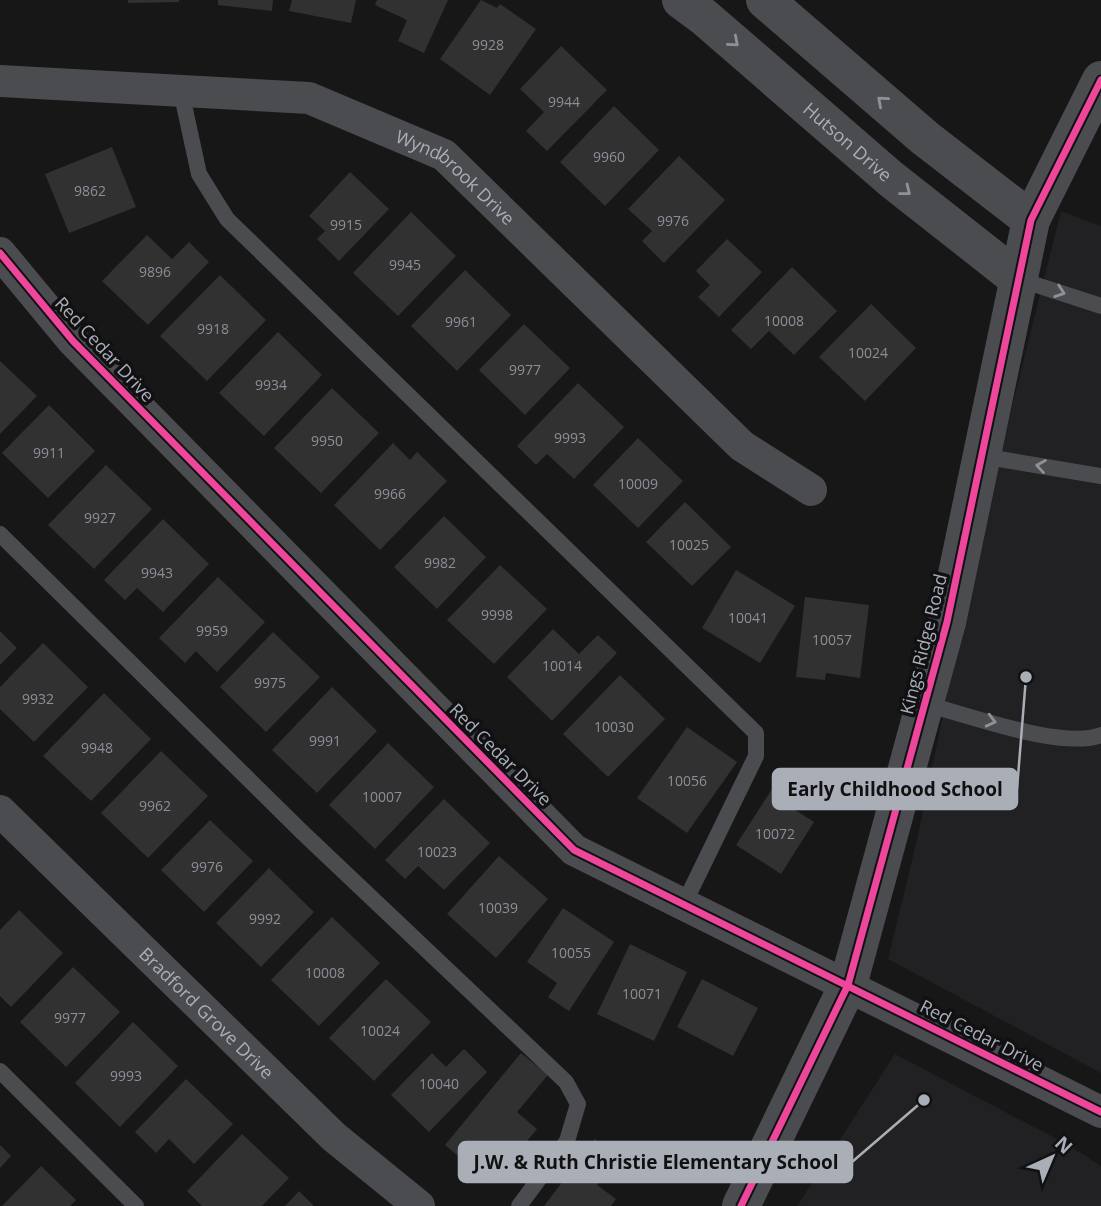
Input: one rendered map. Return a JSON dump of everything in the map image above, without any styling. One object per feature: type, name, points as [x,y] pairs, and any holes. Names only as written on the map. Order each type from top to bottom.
[{"type":"street","name":"Hutson Drive","points":[[681,0],[704,16],[891,179],[1018,279]]},
{"type":"street","points":[[765,0],[925,138],[1031,220]]},
{"type":"street","name":"Kings Ridge Road","points":[[741,1206],[848,985],[947,622],[1031,220],[1101,80]]},
{"type":"street","name":"Wyndbrook Drive","points":[[0,81],[309,98],[444,155],[742,446],[811,489]]},
{"type":"street","name":"Red Cedar Drive","points":[[0,253],[73,341],[574,850],[1101,1112]]},
{"type":"street","name":"Bradford Grove Drive","points":[[0,811],[334,1137],[419,1206]]},
{"type":"lane","points":[[181,91],[199,174],[227,219],[756,733],[755,756],[684,904]]},
{"type":"lane","points":[[1018,279],[1101,306]]},
{"type":"lane","points":[[981,456],[1101,476]]},
{"type":"lane","points":[[0,534],[302,832],[566,1082],[578,1104],[567,1142],[519,1206]]},
{"type":"lane","points":[[925,704],[1064,740],[1088,740],[1101,735]]},
{"type":"lane","points":[[0,1071],[136,1206]]},
{"type":"shaded area","points":[[1061,211],[1101,226],[1101,1073],[888,959],[916,844],[986,510]]},
{"type":"shaded area","points":[[895,1054],[1070,1146],[1101,1166],[1101,1206],[797,1206]]},
{"type":"building","points":[[128,0],[179,0],[179,2],[128,3]]},
{"type":"building","points":[[218,0],[273,0],[272,11],[218,5]]},
{"type":"building","points":[[292,0],[356,0],[351,23],[289,11]]},
{"type":"building","points":[[377,0],[448,0],[424,53],[398,41],[407,20],[375,5]]},
{"type":"building","points":[[481,0],[497,8],[500,4],[536,29],[490,95],[440,59]]},
{"type":"building","points":[[561,46],[607,90],[547,151],[526,131],[544,112],[520,89]]},
{"type":"building","points":[[614,106],[659,150],[605,206],[560,162]]},
{"type":"building","points":[[112,147],[136,207],[69,233],[45,174]]},
{"type":"building","points":[[679,156],[725,200],[664,263],[642,241],[652,231],[628,209]]},
{"type":"building","points":[[350,172],[389,209],[339,261],[317,239],[325,231],[309,216]]},
{"type":"building","points":[[411,212],[456,256],[398,316],[353,273]]},
{"type":"building","points":[[147,235],[172,259],[189,242],[209,262],[148,325],[102,281]]},
{"type":"building","points":[[727,239],[762,272],[719,317],[698,297],[710,285],[696,271]]},
{"type":"building","points":[[792,267],[837,311],[794,355],[769,331],[751,349],[731,330]]},
{"type":"building","points":[[465,270],[511,315],[457,371],[411,326]]},
{"type":"building","points":[[220,275],[266,320],[207,381],[160,336]]},
{"type":"building","points":[[871,304],[916,348],[865,401],[819,357]]},
{"type":"building","points":[[524,324],[570,368],[525,415],[479,370]]},
{"type":"building","points":[[278,332],[322,375],[264,436],[219,393]]},
{"type":"building","points":[[0,361],[37,396],[0,434]]},
{"type":"building","points":[[578,383],[624,427],[574,479],[547,454],[536,465],[517,446]]},
{"type":"building","points":[[332,388],[379,433],[321,493],[274,448]]},
{"type":"building","points":[[49,405],[95,451],[48,498],[2,453]]},
{"type":"building","points":[[638,438],[683,481],[638,528],[593,485]]},
{"type":"building","points":[[393,443],[410,460],[417,452],[447,481],[380,550],[334,505]]},
{"type":"building","points":[[106,465],[152,509],[94,569],[48,525]]},
{"type":"building","points":[[685,502],[731,547],[692,586],[646,542]]},
{"type":"building","points":[[444,516],[486,557],[437,609],[394,567]]},
{"type":"building","points":[[163,519],[209,564],[163,612],[137,588],[125,600],[104,580]]},
{"type":"building","points":[[500,565],[547,609],[494,664],[447,620]]},
{"type":"building","points":[[736,570],[795,606],[760,663],[702,628]]},
{"type":"building","points":[[218,577],[265,622],[217,672],[196,651],[185,663],[159,638]]},
{"type":"building","points":[[805,597],[869,605],[860,678],[826,673],[825,680],[796,677]]},
{"type":"building","points":[[553,629],[579,654],[598,635],[617,653],[552,721],[507,677]]},
{"type":"building","points":[[0,631],[17,648],[0,665]]},
{"type":"building","points":[[273,632],[320,677],[266,732],[220,687]]},
{"type":"building","points":[[43,643],[88,687],[34,742],[0,709],[0,687]]},
{"type":"building","points":[[620,675],[665,719],[608,777],[563,734]]},
{"type":"building","points":[[332,687],[377,731],[317,793],[272,750]]},
{"type":"building","points":[[104,693],[151,739],[91,801],[43,756]]},
{"type":"building","points":[[687,727],[737,762],[687,833],[637,798]]},
{"type":"building","points":[[388,743],[434,787],[375,849],[329,805]]},
{"type":"building","points":[[161,751],[208,796],[148,858],[101,813]]},
{"type":"building","points":[[781,775],[800,788],[789,806],[814,822],[781,874],[736,845]]},
{"type":"building","points":[[444,799],[490,843],[444,890],[418,866],[405,879],[385,860]]},
{"type":"building","points":[[210,820],[253,861],[204,912],[161,870]]},
{"type":"building","points":[[499,856],[548,899],[496,958],[447,914]]},
{"type":"building","points":[[269,868],[314,912],[261,967],[216,923]]},
{"type":"building","points":[[563,908],[614,942],[569,1011],[548,997],[557,983],[527,962]]},
{"type":"building","points":[[19,910],[63,953],[11,1007],[0,996],[0,930]]},
{"type":"building","points":[[332,917],[380,963],[319,1026],[271,980]]},
{"type":"building","points":[[630,944],[687,972],[654,1041],[597,1014]]},
{"type":"building","points":[[73,967],[120,1012],[66,1067],[20,1022]]},
{"type":"building","points":[[386,979],[431,1022],[374,1081],[329,1038]]},
{"type":"building","points":[[702,979],[758,1008],[733,1056],[677,1027]]},
{"type":"building","points":[[133,1022],[178,1066],[120,1127],[75,1083]]},
{"type":"building","points":[[464,1049],[487,1072],[429,1132],[391,1095],[432,1053],[446,1067]]},
{"type":"building","points":[[521,1053],[548,1075],[517,1112],[537,1129],[491,1184],[445,1145]]},
{"type":"building","points":[[186,1079],[233,1124],[194,1164],[169,1139],[156,1153],[135,1132]]},
{"type":"building","points":[[242,1134],[289,1178],[262,1206],[202,1206],[187,1191]]},
{"type":"building","points":[[595,1139],[618,1157],[597,1185],[616,1199],[611,1206],[544,1206]]},
{"type":"building","points":[[0,1145],[11,1156],[0,1168]]},
{"type":"building","points":[[41,1166],[76,1200],[70,1206],[2,1206]]},
{"type":"building","points":[[299,1191],[314,1206],[285,1206]]},
{"type":"cycle path","points":[[741,1206],[848,985],[947,622],[1031,220],[1101,80]]},
{"type":"cycle path","points":[[0,253],[73,341],[574,850],[1101,1112]]},
{"type":"place","name":"Early Childhood School","points":[[1026,677]]},
{"type":"place","name":"J.W. & Ruth Christie Elementary School","points":[[924,1100]]}]
